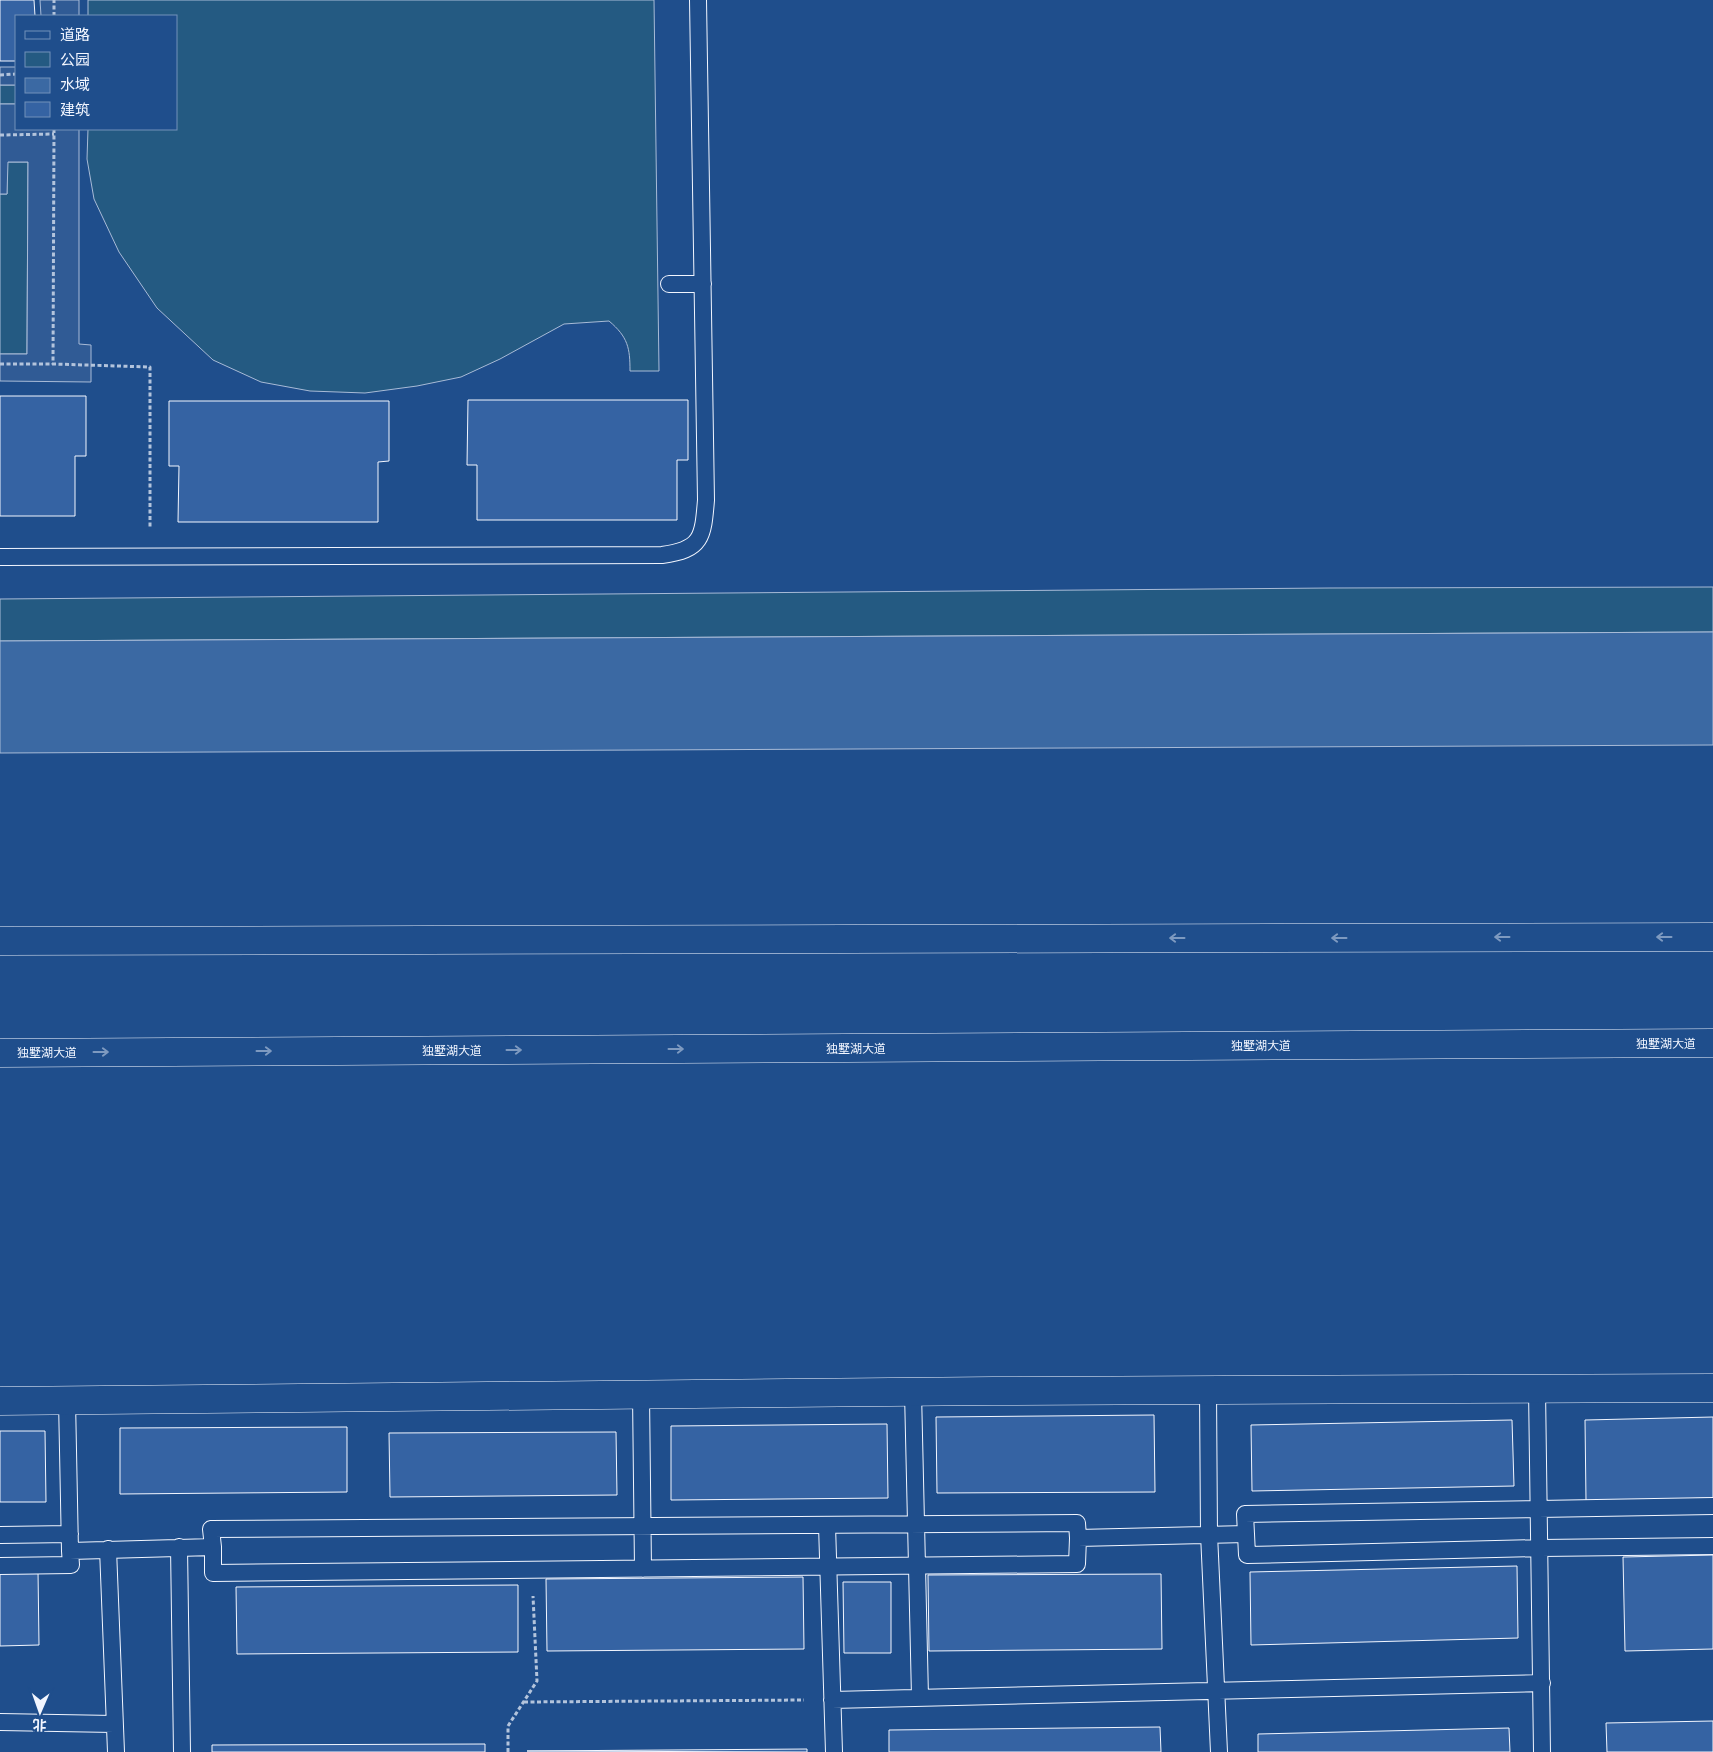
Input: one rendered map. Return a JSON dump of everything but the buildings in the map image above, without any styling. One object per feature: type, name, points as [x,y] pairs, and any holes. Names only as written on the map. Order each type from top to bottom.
[{"type":"main road","points":[[0,942],[1713,937]]},
{"type":"main road","name":"独墅湖大道","points":[[0,1053],[1713,1043]]},
{"type":"main road","points":[[0,1401],[913,1392],[1713,1388]]},
{"type":"lane","points":[[0,557],[662,556],[683,552],[697,542],[703,528],[706,500],[698,0]]},
{"type":"lane","points":[[669,284],[703,284]]},
{"type":"lane","points":[[1537,1389],[1541,1548],[1542,1752]]},
{"type":"lane","points":[[1208,1390],[1209,1534],[1219,1752]]},
{"type":"lane","points":[[913,1392],[920,1697]]},
{"type":"lane","points":[[641,1395],[643,1568]]},
{"type":"lane","points":[[0,1566],[71,1565],[67,1400]]},
{"type":"lane","points":[[1713,1506],[1245,1514],[1246,1555],[1713,1546]]},
{"type":"lane","points":[[1077,1523],[1077,1564],[213,1573],[211,1529],[827,1524],[916,1524],[1077,1523]]},
{"type":"lane","points":[[827,1524],[834,1752]]},
{"type":"lane","points":[[0,1535],[70,1534]]},
{"type":"lane","points":[[1078,1538],[1246,1534]]},
{"type":"lane","points":[[179,1547],[182,1752]]},
{"type":"lane","points":[[70,1551],[212,1547]]},
{"type":"lane","points":[[108,1549],[116,1752]]},
{"type":"lane","points":[[832,1700],[1542,1683]]},
{"type":"lane","points":[[0,1722],[114,1724]]},
{"type":"path","points":[[54,0],[54,15]]},
{"type":"path","points":[[0,75],[15,74]]},
{"type":"path","points":[[53,364],[54,130]]},
{"type":"path","points":[[0,135],[54,134]]},
{"type":"path","points":[[0,364],[150,367],[150,557]]},
{"type":"path","points":[[508,1752],[508,1726],[537,1681],[532,1570]]},
{"type":"path","points":[[524,1702],[832,1700]]},
{"type":"green space","points":[[88,0],[654,0],[659,371],[630,371],[627,343],[620,332],[609,321],[564,324],[500,359],[461,377],[417,386],[365,393],[310,391],[261,382],[213,360],[157,308],[119,252],[94,199],[87,159],[88,130],[178,130],[178,15],[88,15]]},
{"type":"green space","points":[[0,85],[15,85],[15,104],[0,104]]},
{"type":"green space","points":[[7,162],[28,162],[27,354],[0,354],[0,194],[7,194]]},
{"type":"green space","points":[[1713,587],[1713,632],[0,641],[0,599],[1330,588]]},
{"type":"shaded area","points":[[40,0],[79,0],[79,15],[41,15]]},
{"type":"shaded area","points":[[0,67],[15,67],[15,85],[0,85]]},
{"type":"shaded area","points":[[0,104],[15,104],[15,130],[79,130],[79,344],[91,345],[91,382],[0,381],[0,354],[27,354],[28,162],[8,162],[7,194],[0,194]]},
{"type":"water","points":[[1713,632],[1713,745],[0,753],[0,641]]}]
